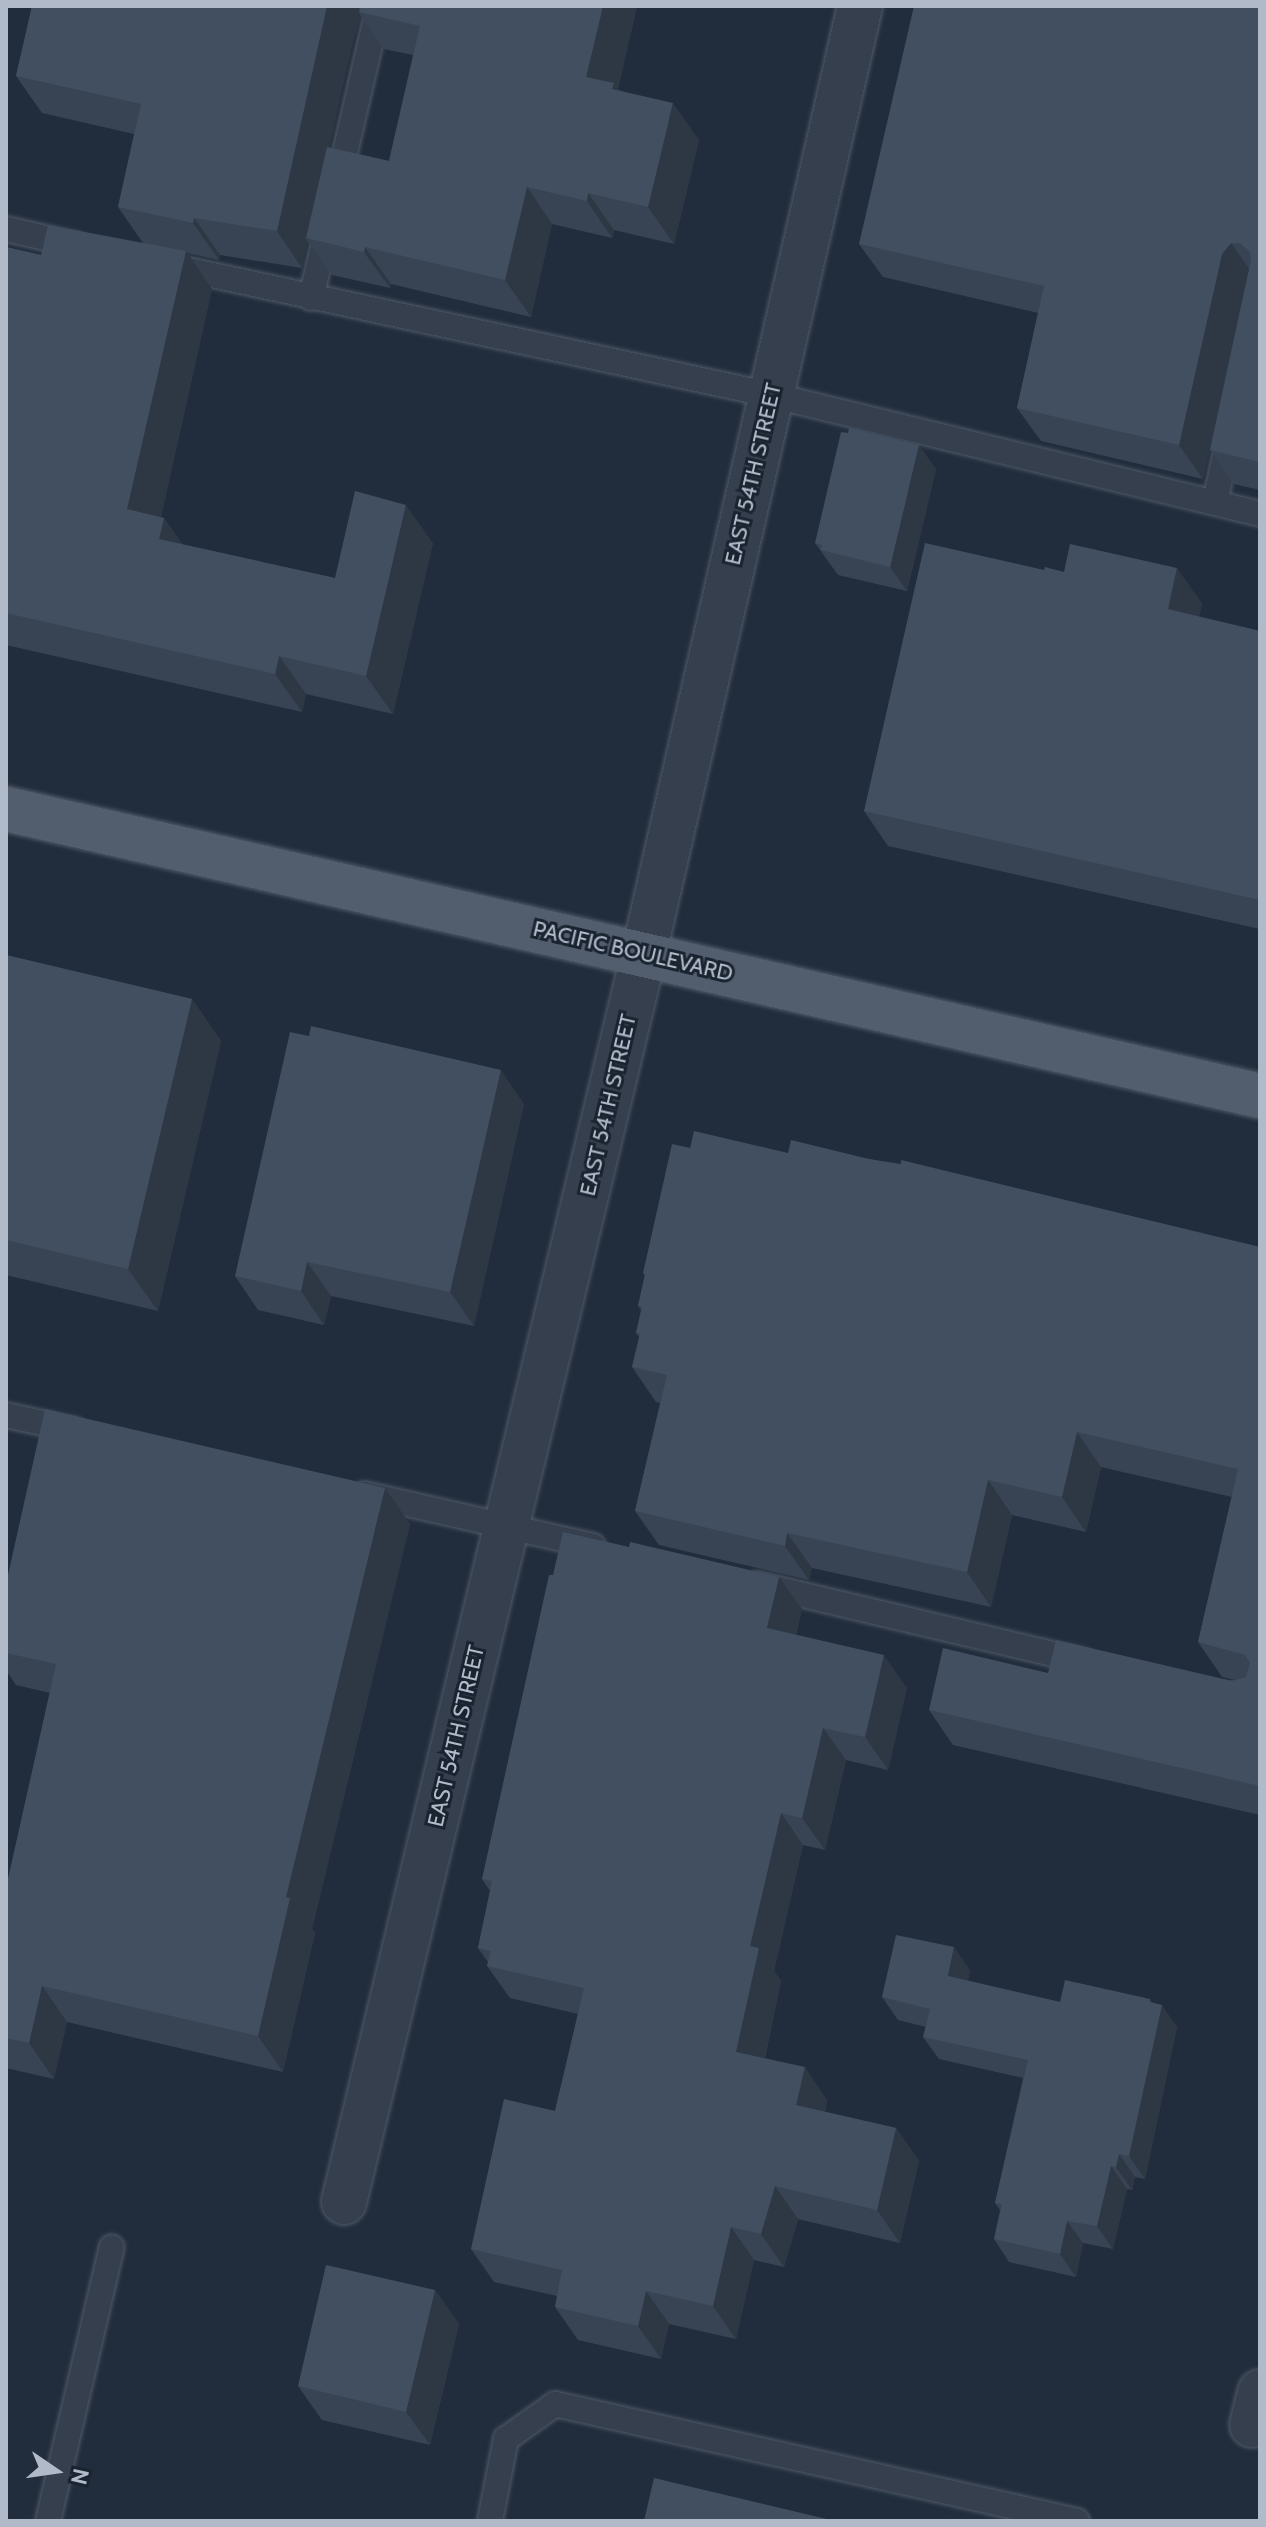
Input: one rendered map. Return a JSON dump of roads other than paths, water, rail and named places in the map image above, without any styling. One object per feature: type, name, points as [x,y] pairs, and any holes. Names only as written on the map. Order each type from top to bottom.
[{"type":"main road","name":"PACIFIC BOULEVARD","points":[[6,809],[1260,1096]]},
{"type":"street","name":"EAST 54TH STREET","points":[[344,2202],[644,953],[860,6]]},
{"type":"lane","points":[[311,298],[379,6]]},
{"type":"lane","points":[[6,229],[97,249]]},
{"type":"lane","points":[[143,260],[771,395],[1260,514]]},
{"type":"lane","points":[[1215,502],[1234,412]]},
{"type":"lane","points":[[6,1415],[101,1436]]},
{"type":"lane","points":[[335,1487],[616,1551]]},
{"type":"lane","points":[[740,1580],[1109,1666]]},
{"type":"lane","points":[[48,2521],[112,2247]]},
{"type":"lane","points":[[490,2521],[506,2439],[555,2404],[1077,2521]]}]
